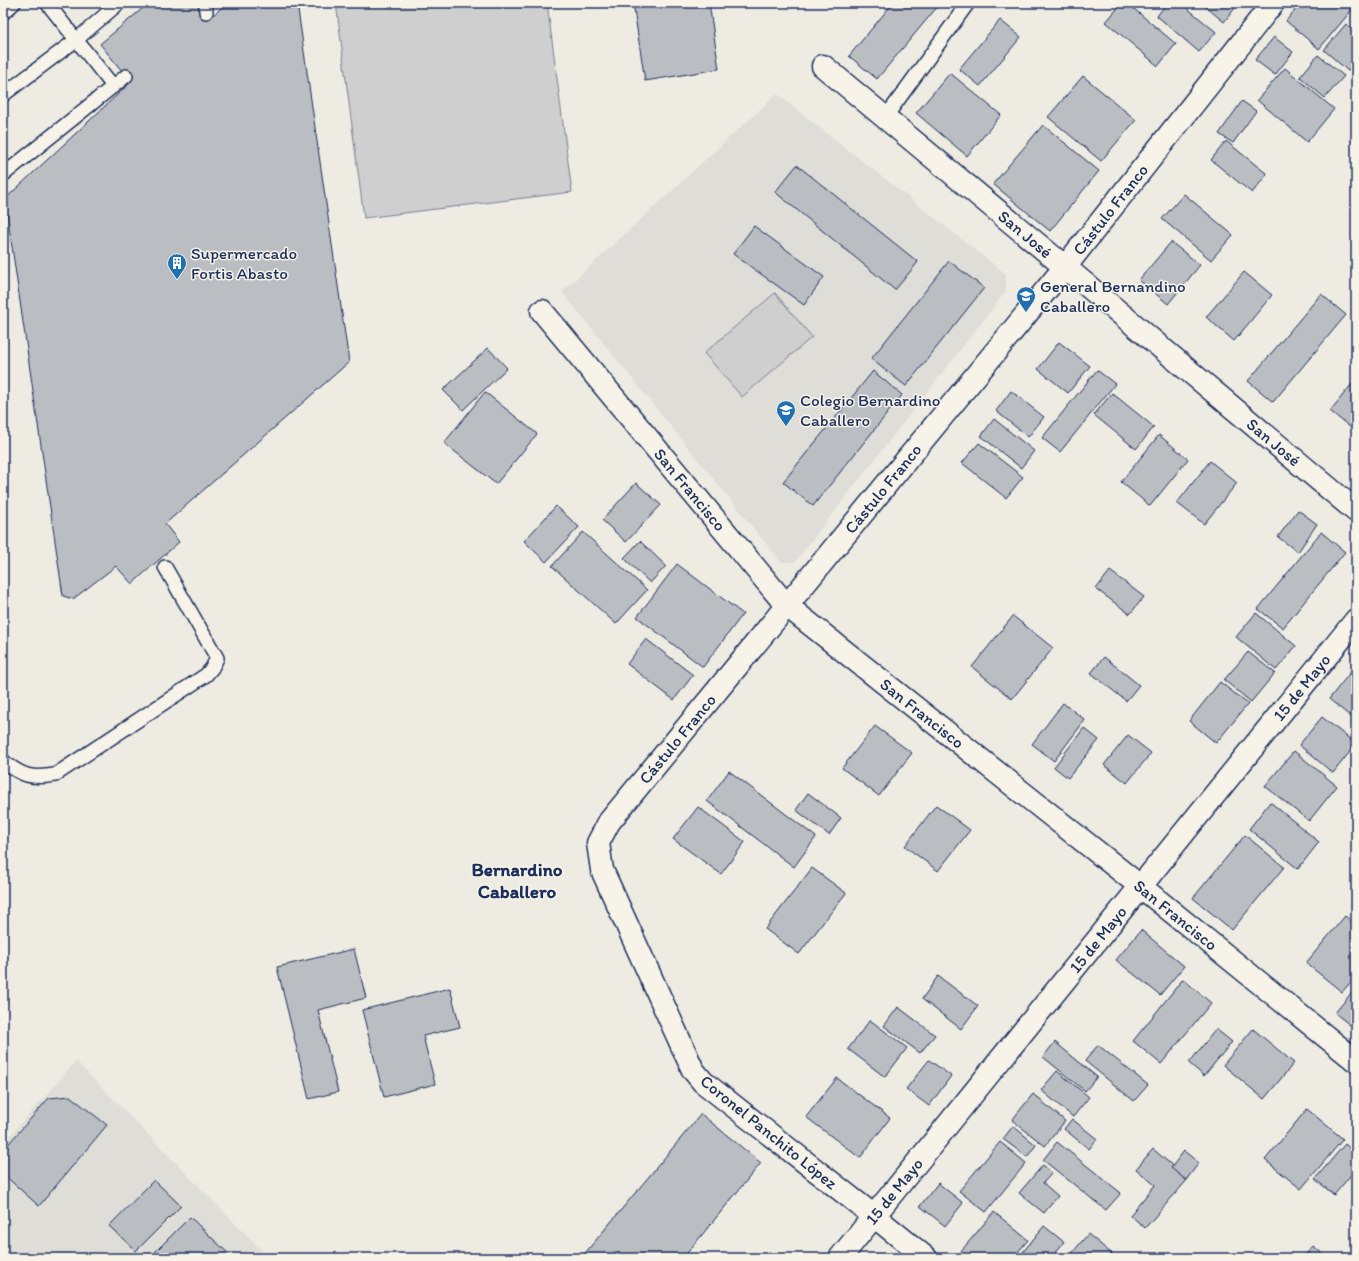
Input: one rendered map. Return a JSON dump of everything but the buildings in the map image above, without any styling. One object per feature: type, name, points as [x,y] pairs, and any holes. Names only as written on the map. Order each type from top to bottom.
[{"type":"street","name":"Cástulo Franco","points":[[598,843],[609,822],[1065,267],[1273,3]]},
{"type":"street","name":"San José","points":[[823,66],[1356,511]]},
{"type":"street","name":"San Francisco","points":[[542,311],[786,605],[1140,886],[1356,1061]]},
{"type":"street","name":"15 de Mayo","points":[[840,1258],[1356,620]]},
{"type":"street","name":"Coronel Panchito López","points":[[598,843],[602,870],[693,1070],[703,1082],[926,1258]]},
{"type":"lane","points":[[3,13],[14,3]]},
{"type":"lane","points":[[47,3],[113,86]]},
{"type":"lane","points":[[3,95],[76,40],[119,3]]},
{"type":"lane","points":[[885,118],[968,3]]},
{"type":"lane","points":[[3,175],[126,76]]},
{"type":"lane","points":[[3,760],[20,773],[40,777],[55,775],[206,675],[212,668],[217,658],[164,567]]},
{"type":"shaded area","points":[[336,3],[547,3],[572,192],[364,218]]},
{"type":"shaded area","name":"Colegio Bernardino Caballero","points":[[777,94],[1006,274],[1006,291],[795,562],[781,562],[562,292]]},
{"type":"shaded area","points":[[775,293],[812,337],[742,397],[704,353]]},
{"type":"shaded area","points":[[76,1061],[269,1258],[3,1258],[3,1144]]},
{"type":"place","name":"Supermercado Fortis Abasto","points":[[177,280]]},
{"type":"place","name":"General Bernandino Caballero","points":[[1026,313]]},
{"type":"place","name":"Colegio Bernardino Caballero","points":[[786,427]]},
{"type":"district","name":"Bernardino Caballero","points":[[517,880]]}]
